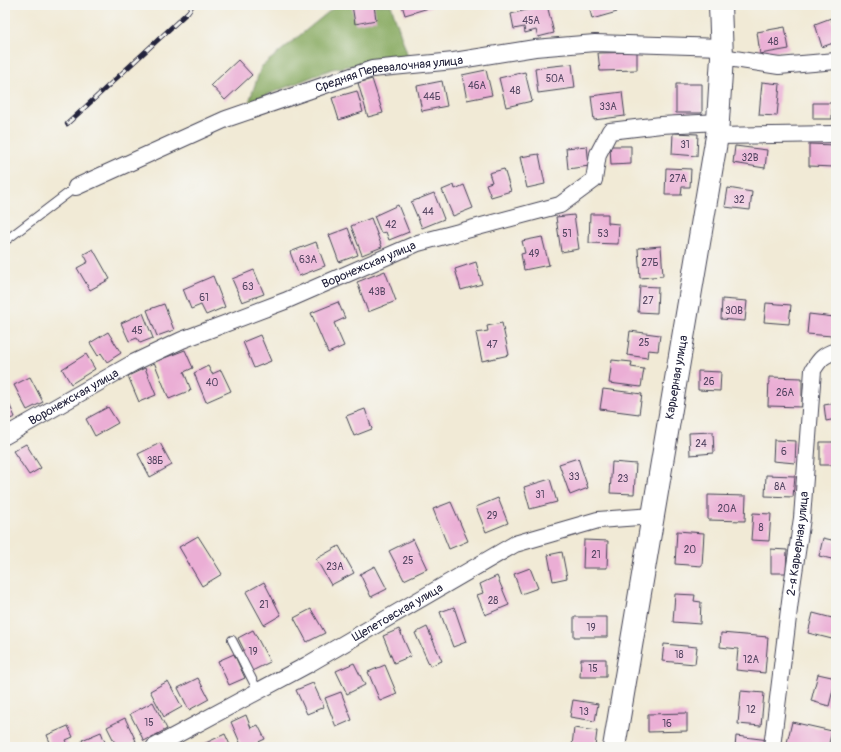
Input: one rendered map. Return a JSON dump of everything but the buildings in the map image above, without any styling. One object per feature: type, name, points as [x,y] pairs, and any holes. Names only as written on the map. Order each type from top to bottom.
[{"type":"street","name":"Карьерная улица","points":[[614,747],[718,129],[722,52],[720,5]]},
{"type":"street","name":"Средняя Перевалочная улица","points":[[76,187],[226,119],[372,69],[454,61],[535,48],[595,43],[722,52],[779,66],[836,61]]},
{"type":"street","name":"Воронежская улица","points":[[5,436],[133,363],[182,340],[285,301],[418,243],[560,205],[594,180],[598,154],[610,131],[661,125],[718,129]]},
{"type":"street","points":[[718,129],[836,134]]},
{"type":"street","name":"2-я Карьерная улица","points":[[772,747],[802,518],[813,370],[820,359],[836,351]]},
{"type":"street","name":"Щепетовская улица","points":[[154,747],[313,661],[515,544],[598,520],[653,516]]},
{"type":"lane","points":[[5,241],[76,187]]},
{"type":"lane","points":[[232,640],[258,691]]},
{"type":"green space","points":[[337,5],[391,5],[408,56],[332,69],[249,102],[261,67]]},
{"type":"railway","points":[[67,124],[188,12],[193,5]]}]
